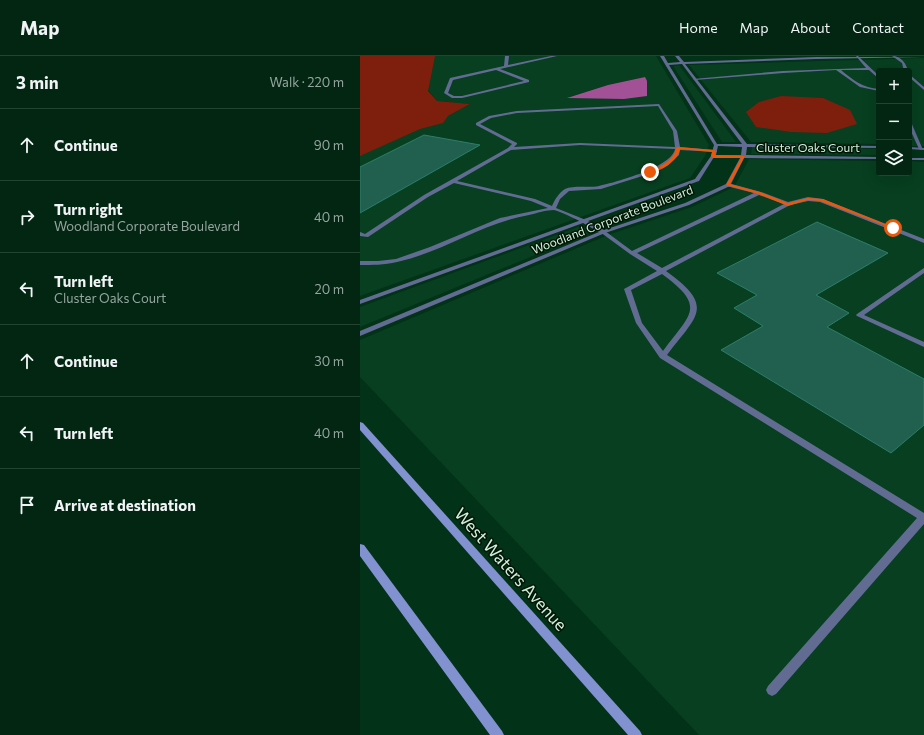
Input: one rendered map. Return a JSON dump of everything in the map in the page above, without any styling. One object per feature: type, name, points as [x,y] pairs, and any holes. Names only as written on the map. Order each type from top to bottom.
[{"type":"main road","name":"West Waters Avenue","points":[[360,425],[636,735]]},
{"type":"main road","points":[[360,548],[498,735]]},
{"type":"street","points":[[506,56],[506,67]]},
{"type":"street","points":[[497,69],[528,81],[462,97],[453,97],[446,93],[451,79],[555,56]]},
{"type":"street","points":[[732,56],[748,56]]},
{"type":"street","points":[[895,56],[904,63],[905,68]]},
{"type":"street","points":[[664,60],[684,61],[924,56]]},
{"type":"street","points":[[664,60],[678,57],[684,61],[695,79],[745,145],[743,156],[728,184],[759,193],[788,204]]},
{"type":"street","points":[[857,58],[876,75]]},
{"type":"street","points":[[664,60],[714,151]]},
{"type":"street","points":[[837,69],[858,86],[870,90],[876,90]]},
{"type":"street","points":[[695,79],[774,72],[871,69]]},
{"type":"street","points":[[912,78],[924,89]]},
{"type":"street","points":[[360,234],[366,236],[426,196],[510,149],[515,144],[477,124],[490,117],[517,112],[659,105],[675,131],[678,148],[677,154],[665,165],[650,172],[599,188],[568,190],[558,198],[553,209]]},
{"type":"street","points":[[912,128],[923,149]]},
{"type":"street","points":[[510,149],[580,144],[714,151]]},
{"type":"street","name":"Cluster Oaks Court","points":[[714,151],[745,145],[876,147]]},
{"type":"street","points":[[912,148],[923,149]]},
{"type":"street","name":"Cluster Oaks Court","points":[[714,151],[743,156],[876,158]]},
{"type":"street","name":"Woodland Corporate Boulevard","points":[[360,302],[697,180],[714,151]]},
{"type":"street","points":[[912,159],[924,159]]},
{"type":"street","points":[[453,181],[533,200],[584,221],[679,282],[692,296],[695,308],[693,317],[663,356]]},
{"type":"street","name":"Woodland Corporate Boulevard","points":[[360,334],[603,232],[687,204],[728,184]]},
{"type":"street","points":[[632,253],[759,193]]},
{"type":"street","points":[[772,690],[924,518],[663,356],[639,323],[627,289],[788,204],[808,199],[821,200],[924,240]]},
{"type":"street","points":[[360,263],[393,260],[422,252],[502,219],[553,209]]},
{"type":"street","points":[[924,270],[859,315],[924,346]]},
{"type":"shaded area","points":[[360,56],[435,56],[428,91],[437,101],[470,104],[448,116],[443,123],[420,129],[360,156]]},
{"type":"shaded area","points":[[433,56],[656,56],[709,145],[705,156],[690,178],[360,296],[360,151],[448,116],[470,104],[437,101],[427,89]],"holes":[[[645,77],[624,99],[569,97],[608,85]]]},
{"type":"shaded area","points":[[924,58],[924,146],[912,146],[912,68],[876,68],[876,144],[751,142],[689,65]]},
{"type":"shaded area","points":[[679,65],[736,142],[722,142],[673,66]]},
{"type":"shaded area","points":[[645,77],[647,81],[647,96],[624,99],[567,98],[608,85]]},
{"type":"shaded area","points":[[781,96],[823,98],[850,110],[857,124],[827,133],[791,132],[756,127],[746,112],[759,102]]},
{"type":"shaded area","points":[[752,147],[876,149],[876,155],[751,154]]},
{"type":"shaded area","points":[[749,159],[876,161],[876,176],[912,176],[912,161],[924,162],[924,735],[699,735],[360,377],[360,340],[608,235],[692,207],[734,187]]},
{"type":"shaded area","points":[[581,226],[591,232],[360,327],[360,307]]},
{"type":"building","points":[[424,135],[480,145],[360,213],[360,167]]},
{"type":"building","points":[[817,222],[888,253],[816,295],[849,313],[827,327],[924,379],[924,425],[891,453],[721,350],[763,326],[734,308],[757,295],[717,273]]},
{"type":"route","points":[[650,172],[665,165],[677,154],[678,148],[696,148],[714,151],[713,156],[743,156],[728,184],[759,193],[788,204],[808,199],[821,200],[893,228]]}]
